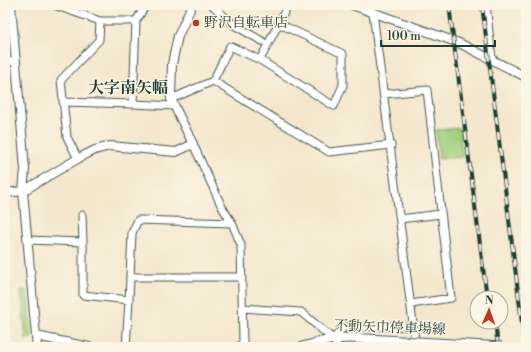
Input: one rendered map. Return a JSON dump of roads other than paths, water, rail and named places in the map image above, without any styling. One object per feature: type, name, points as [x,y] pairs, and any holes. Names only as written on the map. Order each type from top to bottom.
[{"type":"main road","name":"不動矢巾停車場線","points":[[302,347],[333,339],[350,338],[502,347]]},
{"type":"street","points":[[12,5],[25,169],[23,191],[37,347]]},
{"type":"street","points":[[54,5],[100,21],[136,21]]},
{"type":"street","points":[[133,104],[136,21],[146,5]]},
{"type":"street","points":[[192,5],[178,36],[172,64],[173,102],[241,245],[243,342],[238,347]]},
{"type":"street","points":[[212,5],[234,25],[262,41]]},
{"type":"street","points":[[260,60],[280,24],[288,5]]},
{"type":"street","points":[[352,5],[459,43],[526,77]]},
{"type":"street","points":[[486,5],[492,59]]},
{"type":"street","points":[[373,13],[416,347]]},
{"type":"street","points":[[78,159],[67,136],[61,80],[99,40],[100,21]]},
{"type":"street","points":[[63,102],[133,104],[173,102],[213,81],[230,46],[260,60],[334,106],[343,86],[343,54],[280,24]]},
{"type":"street","points":[[5,62],[16,62]]},
{"type":"street","points":[[213,81],[329,152],[391,145]]},
{"type":"street","points":[[384,94],[427,90],[451,298],[411,304]]},
{"type":"street","points":[[5,193],[23,191],[95,150],[110,146],[176,152],[193,144]]},
{"type":"street","points":[[82,214],[82,295],[129,300]]},
{"type":"street","points":[[400,219],[441,214]]},
{"type":"street","points":[[126,347],[132,233],[138,220],[232,224]]},
{"type":"street","points":[[28,240],[82,242]]},
{"type":"street","points":[[130,277],[242,277]]},
{"type":"street","points":[[243,308],[301,312],[333,339],[338,347]]},
{"type":"street","points":[[333,339],[344,327],[413,326]]},
{"type":"street","points":[[36,336],[88,347]]},
{"type":"railway","points":[[449,5],[486,290]]},
{"type":"railway","points":[[482,5],[525,347]]},
{"type":"railway","points":[[496,330],[498,347]]},
{"type":"place","name":"野沢自転車店","points":[[196,23]]},
{"type":"district","name":"大字南矢幅","points":[[128,88]]}]
